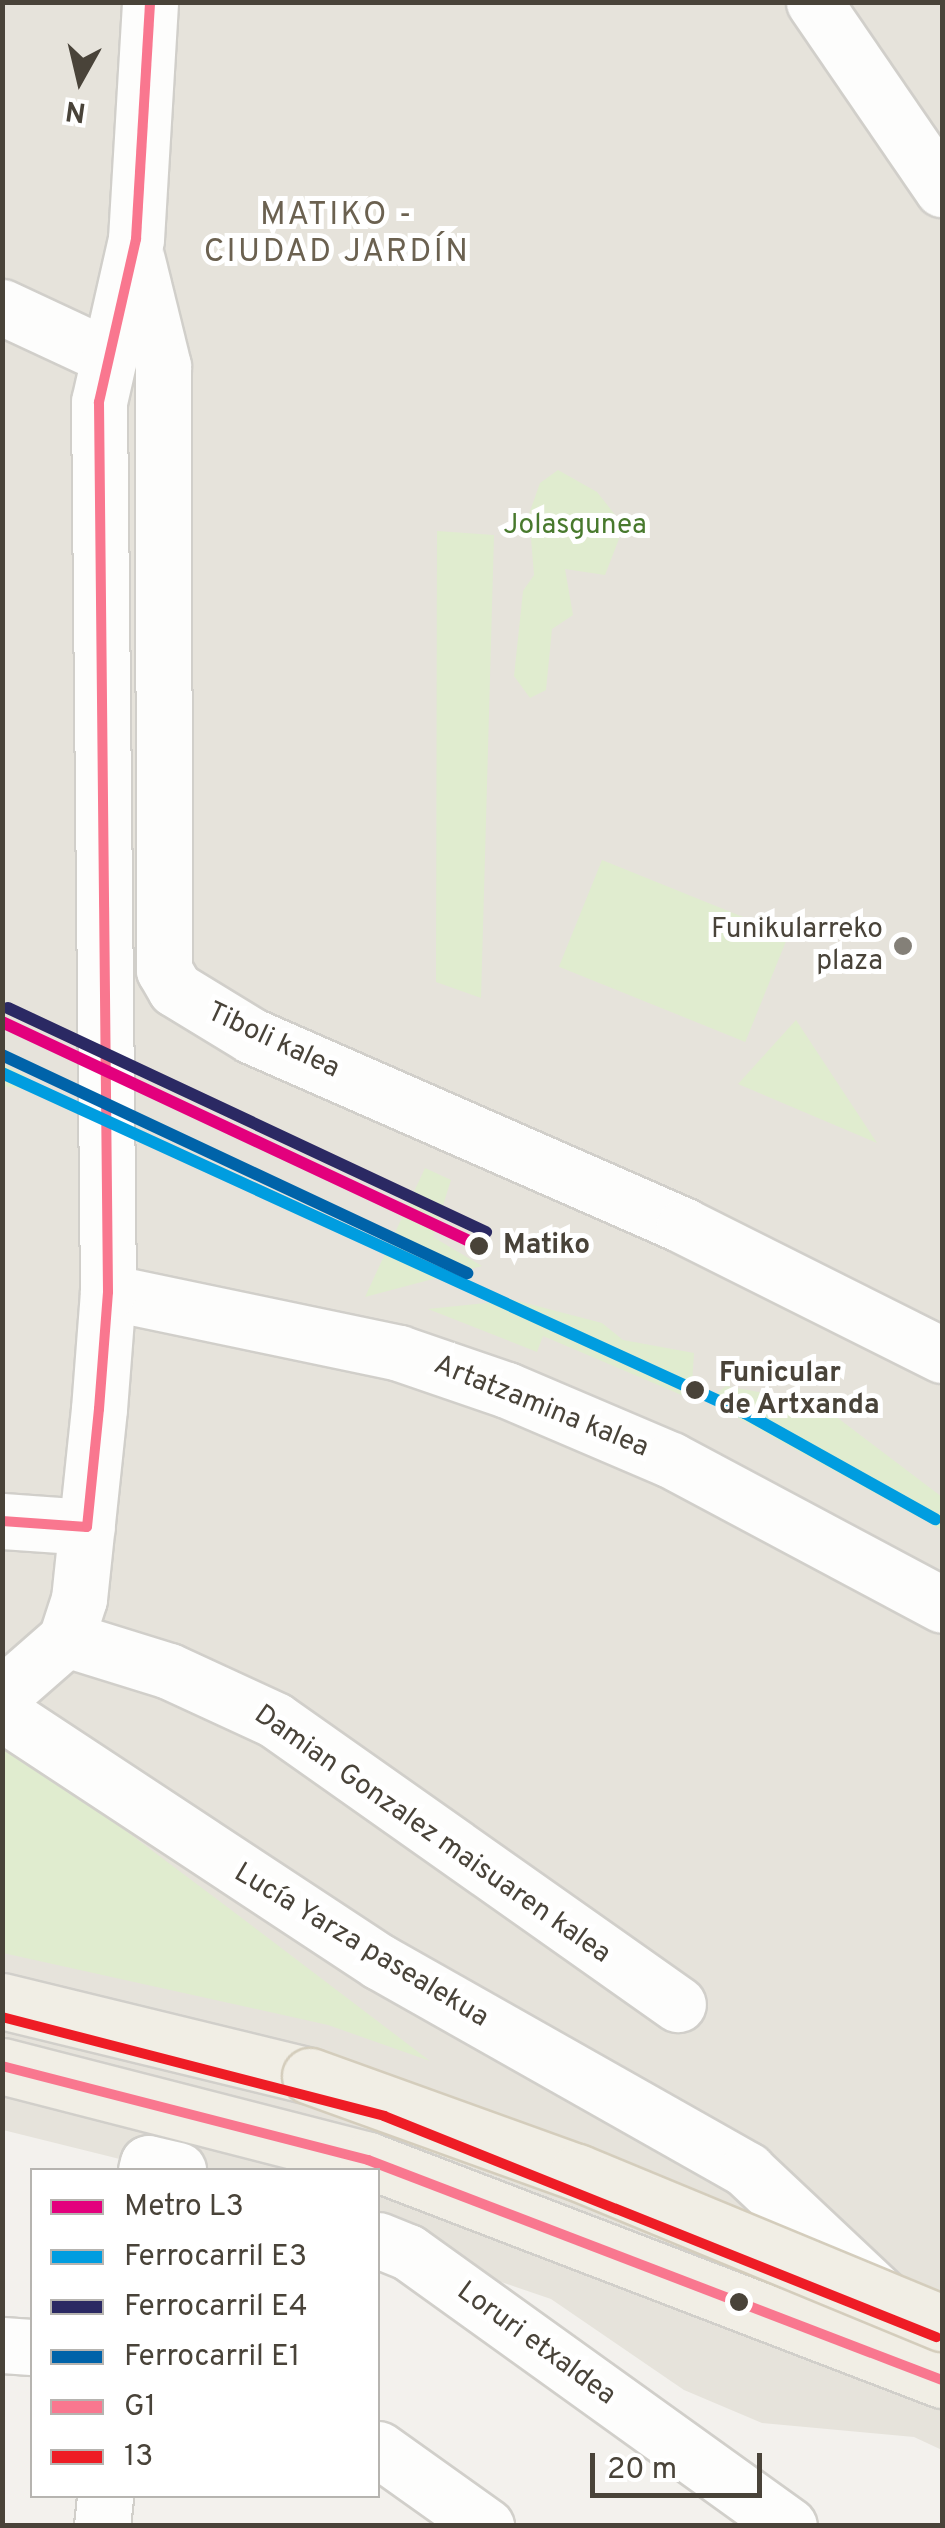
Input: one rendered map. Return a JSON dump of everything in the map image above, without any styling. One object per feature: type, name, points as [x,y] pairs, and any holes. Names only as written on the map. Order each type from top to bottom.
[{"type":"main road","points":[[2,2001],[389,2102],[942,2323]]},
{"type":"main road","points":[[2,2066],[368,2160],[942,2380]]},
{"type":"street","name":"Tiboli kalea","points":[[66,1640],[87,1527],[108,1292],[100,479],[106,356],[134,248],[150,2]]},
{"type":"street","points":[[826,6],[942,189]]},
{"type":"street","name":"Tiboli kalea","points":[[134,248],[163,366],[164,970],[175,990],[252,1036],[684,1226],[942,1355]]},
{"type":"street","points":[[2,307],[106,356]]},
{"type":"street","name":"Artatzamina kalea","points":[[108,1292],[400,1353],[507,1390],[672,1460],[942,1606]]},
{"type":"street","points":[[2,1521],[87,1527]]},
{"type":"street","points":[[2,1695],[66,1640]]},
{"type":"street","name":"Damian Gonzalez maisuaren kalea","points":[[66,1640],[169,1670],[275,1720],[678,2004]]},
{"type":"street","name":"Lucía Yarza pasealekua","points":[[21,1726],[380,1962],[732,2161],[942,2348]]},
{"type":"street","name":"Loruri etxaldea","points":[[380,2241],[408,2252],[789,2526]]},
{"type":"street","points":[[2,2346],[30,2348]]},
{"type":"street","points":[[380,2450],[486,2526]]},
{"type":"street","points":[[102,2526],[105,2498]]},
{"type":"shaded area","points":[[3,3],[942,3],[942,2450],[914,2437],[762,2423],[684,2390],[551,2299],[380,2241],[380,2168],[156,2168],[3,2130]]},
{"type":"green space","name":"Jolasgunea","points":[[558,470],[597,492],[624,526],[605,575],[565,569],[573,615],[552,629],[546,690],[530,698],[514,676],[523,591],[534,575],[529,514],[540,483]]},
{"type":"green space","points":[[437,531],[494,535],[481,998],[436,982]]},
{"type":"green space","points":[[602,860],[788,935],[745,1042],[559,967]]},
{"type":"green space","points":[[796,1020],[877,1143],[738,1084]]},
{"type":"green space","points":[[3,1064],[25,1075],[36,1091],[3,1086]]},
{"type":"green space","points":[[425,1168],[451,1180],[433,1237],[482,1266],[365,1297]]},
{"type":"green space","points":[[514,1300],[602,1323],[623,1340],[694,1353],[691,1399],[543,1336],[537,1352],[428,1309]]},
{"type":"green space","points":[[726,1386],[818,1403],[942,1497],[942,1530],[707,1401]]},
{"type":"green space","points":[[2,1738],[430,2061],[328,2025],[3,1953]]},
{"type":"metro line","name":"L3","points":[[2,1022],[480,1246]]},
{"type":"rail line","name":"E4","points":[[8,1008],[486,1232]]},
{"type":"rail line","name":"E1","points":[[2,1055],[467,1273]]},
{"type":"rail line","name":"E3","points":[[2,1073],[745,1413],[935,1519]]},
{"type":"transit line","name":"G1","points":[[2,1521],[87,1527],[99,1409],[108,1292],[99,402],[136,239],[150,2]]},
{"type":"transit line","name":"13","points":[[2,2017],[384,2116],[936,2337]]},
{"type":"transit line","name":"G1","points":[[2,2066],[368,2160],[942,2380]]},
{"type":"place","name":"Funikularreko plaza","points":[[903,946]]},
{"type":"place","name":"Matiko","points":[[479,1246]]},
{"type":"place","name":"Funicular de Artxanda","points":[[695,1390]]},
{"type":"district","name":"MATIKO - CIUDAD JARDÍN","points":[[337,236]]}]
